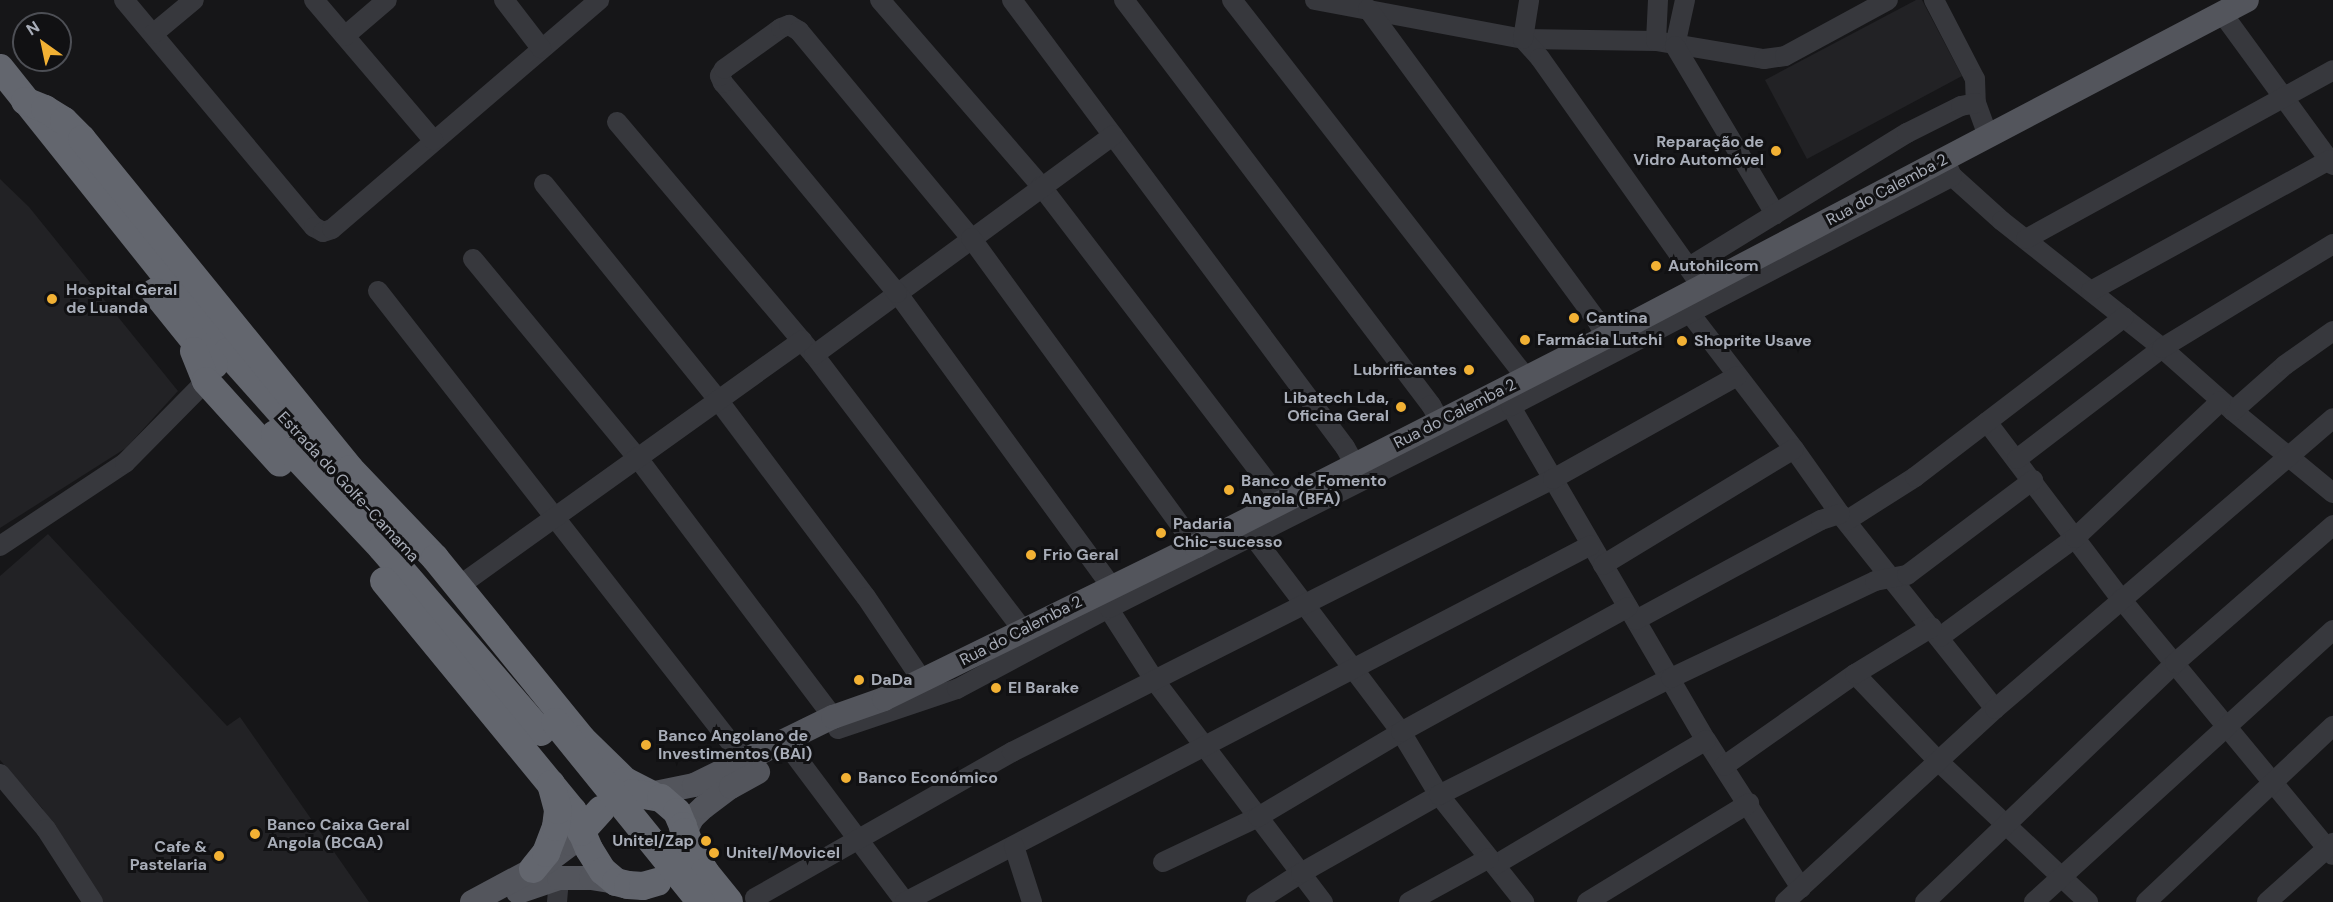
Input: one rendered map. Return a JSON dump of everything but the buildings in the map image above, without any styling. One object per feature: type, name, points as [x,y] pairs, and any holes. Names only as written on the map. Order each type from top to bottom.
[{"type":"highway","name":"Estrada do Golfe-Camama","points":[[0,68],[12,98],[186,333],[281,441],[548,727],[701,902]]},
{"type":"highway","name":"Estrada do Golfe-Camama","points":[[12,98],[279,412],[444,591],[679,902]]},
{"type":"highway","points":[[12,98],[45,109],[64,121],[82,139],[350,469],[459,586],[597,755],[625,781],[672,807],[681,819],[692,851],[705,872],[742,900]]},
{"type":"highway","points":[[186,333],[201,386],[353,544],[549,779],[573,811],[598,865],[616,882],[660,884],[684,848],[685,832]]},
{"type":"highway","points":[[549,779],[558,810],[556,827],[546,853],[550,883]]},
{"type":"highway","points":[[581,832],[609,803],[632,792],[650,794]]},
{"type":"main road","name":"Rua do Calemba 2","points":[[835,723],[1023,630],[1106,596],[1196,546],[1248,529],[1280,503],[1440,421],[1506,398],[1526,377],[1606,337],[1685,306],[1695,277],[1948,168],[1988,136],[2247,0]]},
{"type":"main road","points":[[685,832],[692,819],[704,807],[731,787],[794,754],[835,723]]},
{"type":"main road","points":[[650,794],[694,785],[835,723]]},
{"type":"main road","points":[[550,883],[565,848],[581,832]]},
{"type":"main road","points":[[472,902],[550,883],[591,878],[616,882]]},
{"type":"main road","points":[[497,902],[538,883],[550,883]]},
{"type":"street","points":[[124,0],[314,227],[323,232],[332,229],[599,0]]},
{"type":"street","points":[[153,34],[194,0]]},
{"type":"street","points":[[314,0],[434,141]]},
{"type":"street","points":[[345,36],[387,0]]},
{"type":"street","points":[[504,0],[542,48]]},
{"type":"street","points":[[880,0],[1041,186],[1270,485],[1280,503]]},
{"type":"street","points":[[1012,0],[1345,447],[1355,465]]},
{"type":"street","points":[[1124,0],[1424,395],[1440,421]]},
{"type":"street","points":[[1232,0],[1526,377]]},
{"type":"street","points":[[1315,0],[1523,39],[1666,44],[1764,58],[1785,56],[1883,1]]},
{"type":"street","points":[[1523,39],[1529,0]]},
{"type":"street","points":[[1658,0],[1666,44],[1775,214]]},
{"type":"street","points":[[1666,44],[1685,0]]},
{"type":"street","points":[[1934,0],[1975,79],[1976,103],[1988,136]]},
{"type":"street","points":[[1368,9],[1596,319],[1606,337]]},
{"type":"street","points":[[2091,291],[2331,162],[2222,13]]},
{"type":"street","points":[[1196,546],[971,238],[799,31],[789,25],[781,28],[724,69],[720,76],[723,82],[897,293],[1106,596],[1155,681],[1323,902]]},
{"type":"street","points":[[1523,39],[1540,58],[1695,277],[1775,214],[1907,134],[1961,106],[1976,103]]},
{"type":"street","points":[[2026,239],[2333,70]]},
{"type":"street","points":[[617,122],[808,347],[1023,630]]},
{"type":"street","points":[[459,586],[718,400],[897,293],[1113,135]]},
{"type":"street","points":[[473,259],[637,457],[835,723],[957,688],[1106,596],[1248,529],[1506,398],[1948,168],[2026,239],[2162,348],[2287,457],[2333,493]]},
{"type":"street","points":[[544,184],[718,400],[866,597],[922,681]]},
{"type":"street","points":[[1807,195],[1824,223]]},
{"type":"street","points":[[2017,459],[2162,348],[2333,244]]},
{"type":"street","points":[[378,291],[556,516],[745,761]]},
{"type":"street","points":[[1685,306],[1889,578],[1936,632],[1995,709]]},
{"type":"street","points":[[1163,862],[1258,817],[1401,732],[1632,613],[1821,520],[1843,517],[1915,477],[2124,317]]},
{"type":"street","points":[[1724,766],[1856,674],[1936,632],[2075,538],[2227,406],[2333,331]]},
{"type":"street","points":[[742,900],[857,842],[1012,752],[1305,606],[1552,479],[1737,376]]},
{"type":"street","points":[[0,546],[125,463],[201,386]]},
{"type":"street","points":[[1506,398],[1706,740],[1749,803],[1801,888]]},
{"type":"street","points":[[1785,902],[1995,709],[2333,418]]},
{"type":"street","points":[[1987,422],[2121,599],[2331,849],[2267,902]]},
{"type":"street","points":[[1603,565],[1794,449]]},
{"type":"street","points":[[1256,902],[1301,873],[1439,795],[1671,678],[1875,581],[1906,575],[2032,480]]},
{"type":"street","points":[[1925,902],[2175,663],[2333,525]]},
{"type":"street","points":[[1248,529],[1401,732],[1439,795],[1524,902]]},
{"type":"street","points":[[794,754],[857,842],[905,902],[1591,545]]},
{"type":"street","points":[[2034,902],[2333,630]]},
{"type":"street","points":[[1856,674],[1938,761],[2088,902]]},
{"type":"street","points":[[2146,902],[2333,726]]},
{"type":"street","points":[[1409,902],[1492,862],[1706,740]]},
{"type":"street","points":[[0,774],[46,830],[93,902]]},
{"type":"street","points":[[1587,902],[1749,803]]},
{"type":"street","points":[[1014,846],[1032,902]]},
{"type":"shaded area","points":[[1916,0],[1922,0],[1962,76],[1807,159],[1765,80]]},
{"type":"shaded area","name":"Hospital Geral de Luanda","points":[[0,179],[29,207],[178,391],[126,448],[0,528]]},
{"type":"shaded area","points":[[48,534],[227,726],[240,717],[369,902],[99,902],[42,808],[0,760],[0,576]]},
{"type":"place","name":"Reparação de Vidro Automóvel","points":[[1776,151]]},
{"type":"place","name":"Autohilcom","points":[[1656,266]]},
{"type":"place","name":"Hospital Geral de Luanda","points":[[52,299]]},
{"type":"place","name":"Cantina","points":[[1574,318]]},
{"type":"place","name":"Farmácia Lutchi","points":[[1525,340]]},
{"type":"place","name":"Shoprite Usave","points":[[1682,341]]},
{"type":"place","name":"Lubrificantes","points":[[1469,370]]},
{"type":"place","name":"Libatech Lda, Oficina Geral","points":[[1401,407]]},
{"type":"place","name":"Banco de Fomento Angola (BFA)","points":[[1229,490]]},
{"type":"place","name":"Padaria Chic-sucesso","points":[[1161,533]]},
{"type":"place","name":"Frio Geral","points":[[1031,555]]},
{"type":"place","name":"DaDa","points":[[859,680]]},
{"type":"place","name":"El Barake","points":[[996,688]]},
{"type":"place","name":"Banco Angolano de Investimentos (BAI)","points":[[646,745]]},
{"type":"place","name":"Banco Económico","points":[[846,778]]},
{"type":"place","name":"Banco Caixa Geral Angola (BCGA)","points":[[255,834]]},
{"type":"place","name":"Unitel/Zap","points":[[706,841]]},
{"type":"place","name":"Unitel/Movicel","points":[[714,853]]},
{"type":"place","name":"Cafe & Pastelaria","points":[[219,856]]}]
